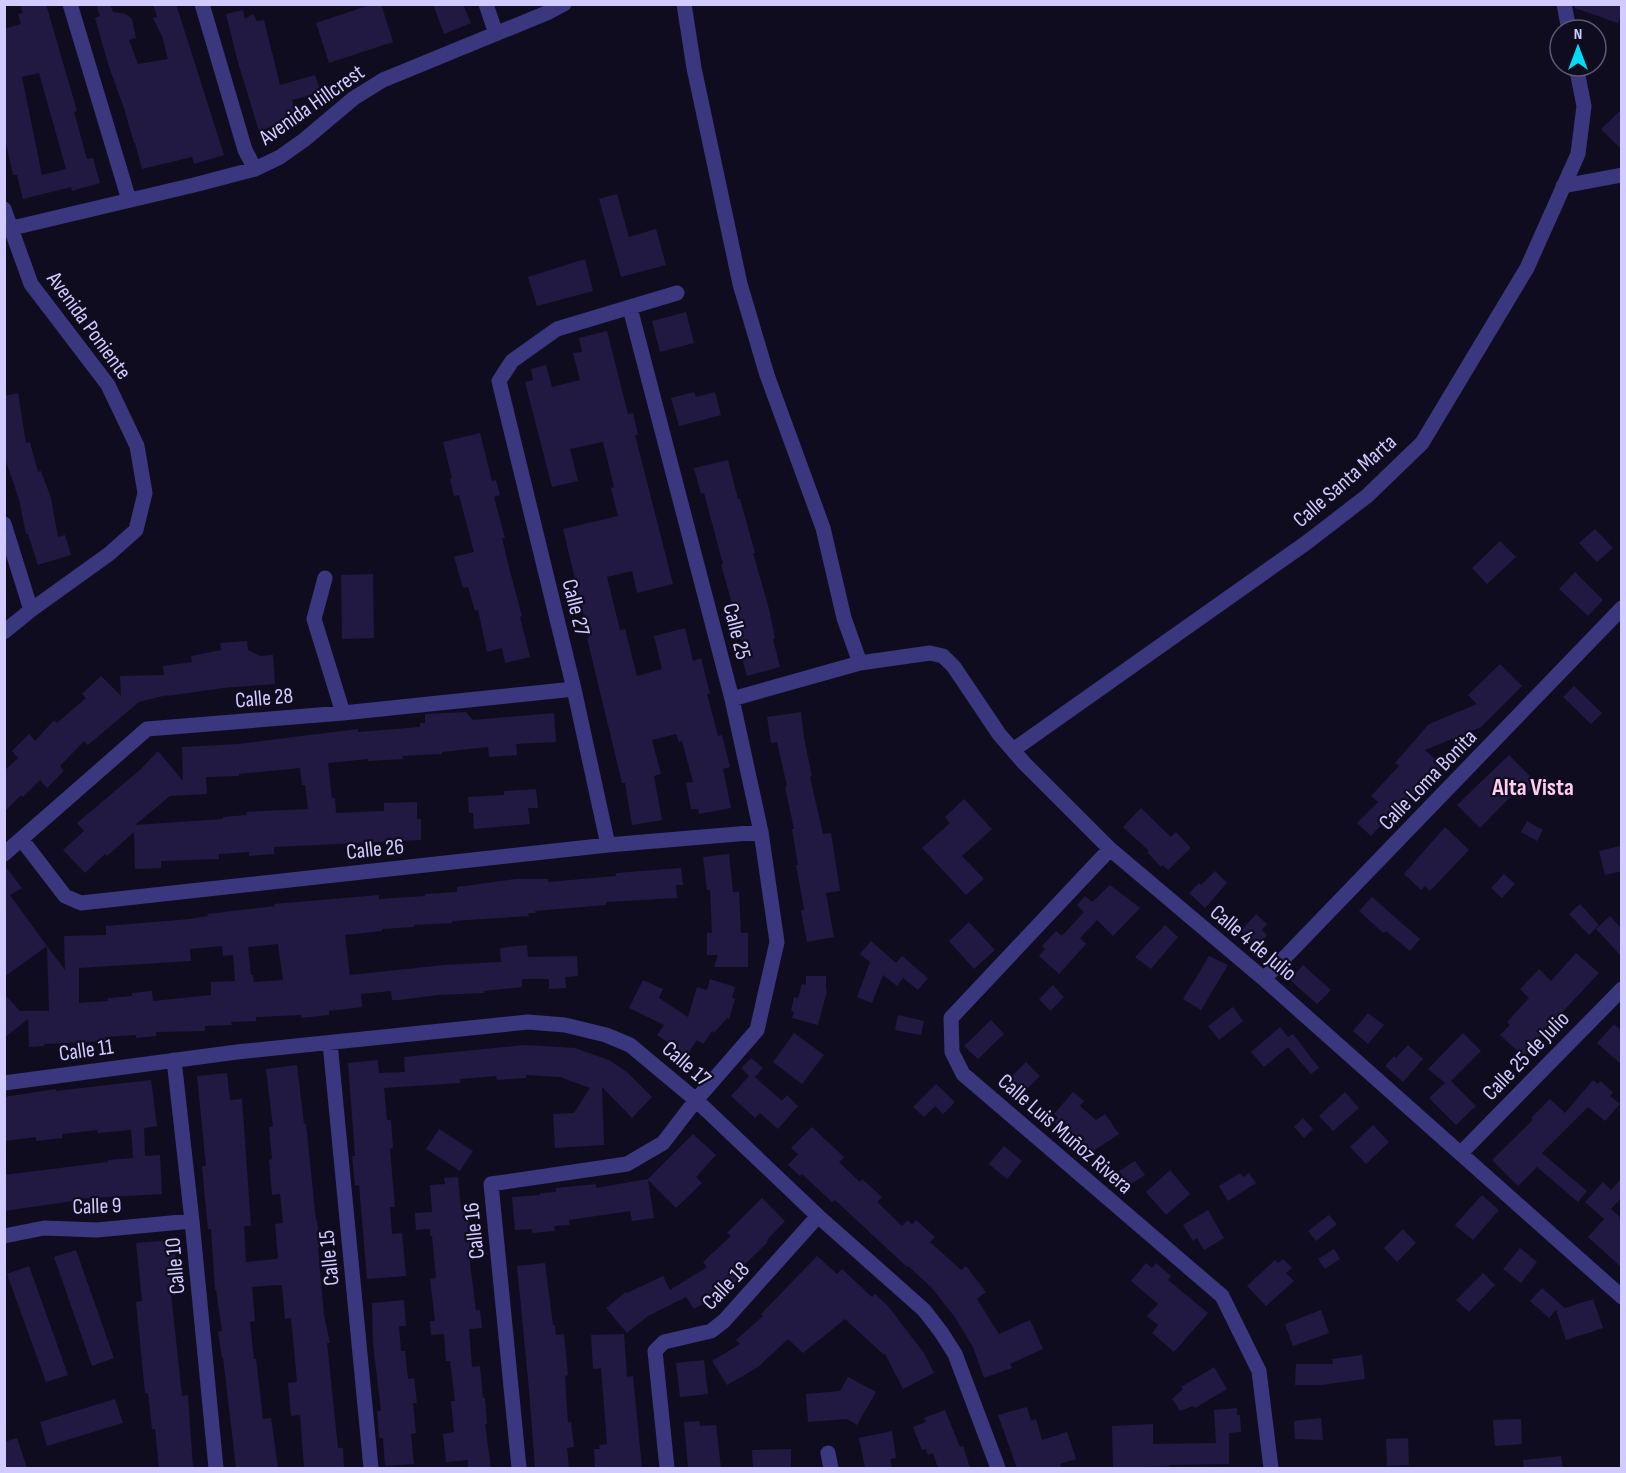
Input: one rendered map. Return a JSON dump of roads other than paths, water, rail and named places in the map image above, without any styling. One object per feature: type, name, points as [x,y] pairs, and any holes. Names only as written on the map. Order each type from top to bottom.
[{"type":"street","points":[[70,4],[129,200]]},
{"type":"street","points":[[202,4],[245,150],[255,169]]},
{"type":"street","points":[[486,4],[496,34]]},
{"type":"street","name":"Avenida Hillcrest","points":[[7,229],[255,169],[280,157],[354,98],[383,80],[564,4]]},
{"type":"street","points":[[684,4],[691,56],[740,285],[767,375],[823,528],[844,618],[860,663],[732,699]]},
{"type":"street","name":"Calle Santa Marta","points":[[1013,750],[1306,543],[1367,496],[1422,443],[1527,268],[1578,154],[1584,106],[1578,78]]},
{"type":"street","points":[[1563,186],[1622,175]]},
{"type":"street","name":"Avenida Poniente","points":[[4,209],[7,229],[31,285],[108,385],[137,446],[145,493],[136,530],[109,555],[4,632]]},
{"type":"street","points":[[630,308],[677,293]]},
{"type":"street","name":"Calle 27","points":[[608,845],[574,688],[499,381],[512,361],[557,328],[630,308]]},
{"type":"street","name":"Calle 25","points":[[630,308],[732,699],[761,832],[777,942],[757,1030],[696,1100]]},
{"type":"street","points":[[4,524],[31,610]]},
{"type":"street","points":[[325,578],[314,619],[343,713]]},
{"type":"street","name":"Calle Loma Bonita","points":[[1264,979],[1622,608]]},
{"type":"street","name":"Calle 4 de Julio","points":[[860,663],[930,653],[944,656],[999,734],[1110,849],[1264,979],[1622,1297]]},
{"type":"street","name":"Calle 28","points":[[4,854],[147,729],[343,713],[574,688]]},
{"type":"street","name":"Calle 26","points":[[22,840],[65,896],[81,903],[608,845],[761,832]]},
{"type":"street","name":"Calle Luis Muñoz Rivera","points":[[1110,849],[951,1018],[952,1052],[963,1074],[1222,1296],[1259,1371],[1271,1468]]},
{"type":"street","name":"Calle 25 de Julio","points":[[1461,1153],[1622,989]]},
{"type":"street","name":"Calle 17","points":[[174,1060],[528,1022],[565,1024],[606,1035],[630,1045],[696,1100],[818,1216],[924,1310],[955,1354],[998,1468]]},
{"type":"street","name":"Calle 15","points":[[330,1043],[371,1468]]},
{"type":"street","name":"Calle 11","points":[[4,1083],[174,1060]]},
{"type":"street","name":"Calle 10","points":[[174,1060],[216,1468]]},
{"type":"street","name":"Calle 16","points":[[519,1468],[491,1184],[627,1164],[663,1143],[696,1100]]},
{"type":"street","name":"Calle 18","points":[[667,1468],[655,1351],[664,1342],[711,1331],[724,1321],[818,1216]]},
{"type":"street","name":"Calle 9","points":[[4,1236],[44,1228],[97,1230],[192,1221]]},
{"type":"street","points":[[828,1453],[831,1468]]},
{"type":"district","name":"Alta Vista","points":[[1533,787]]}]
